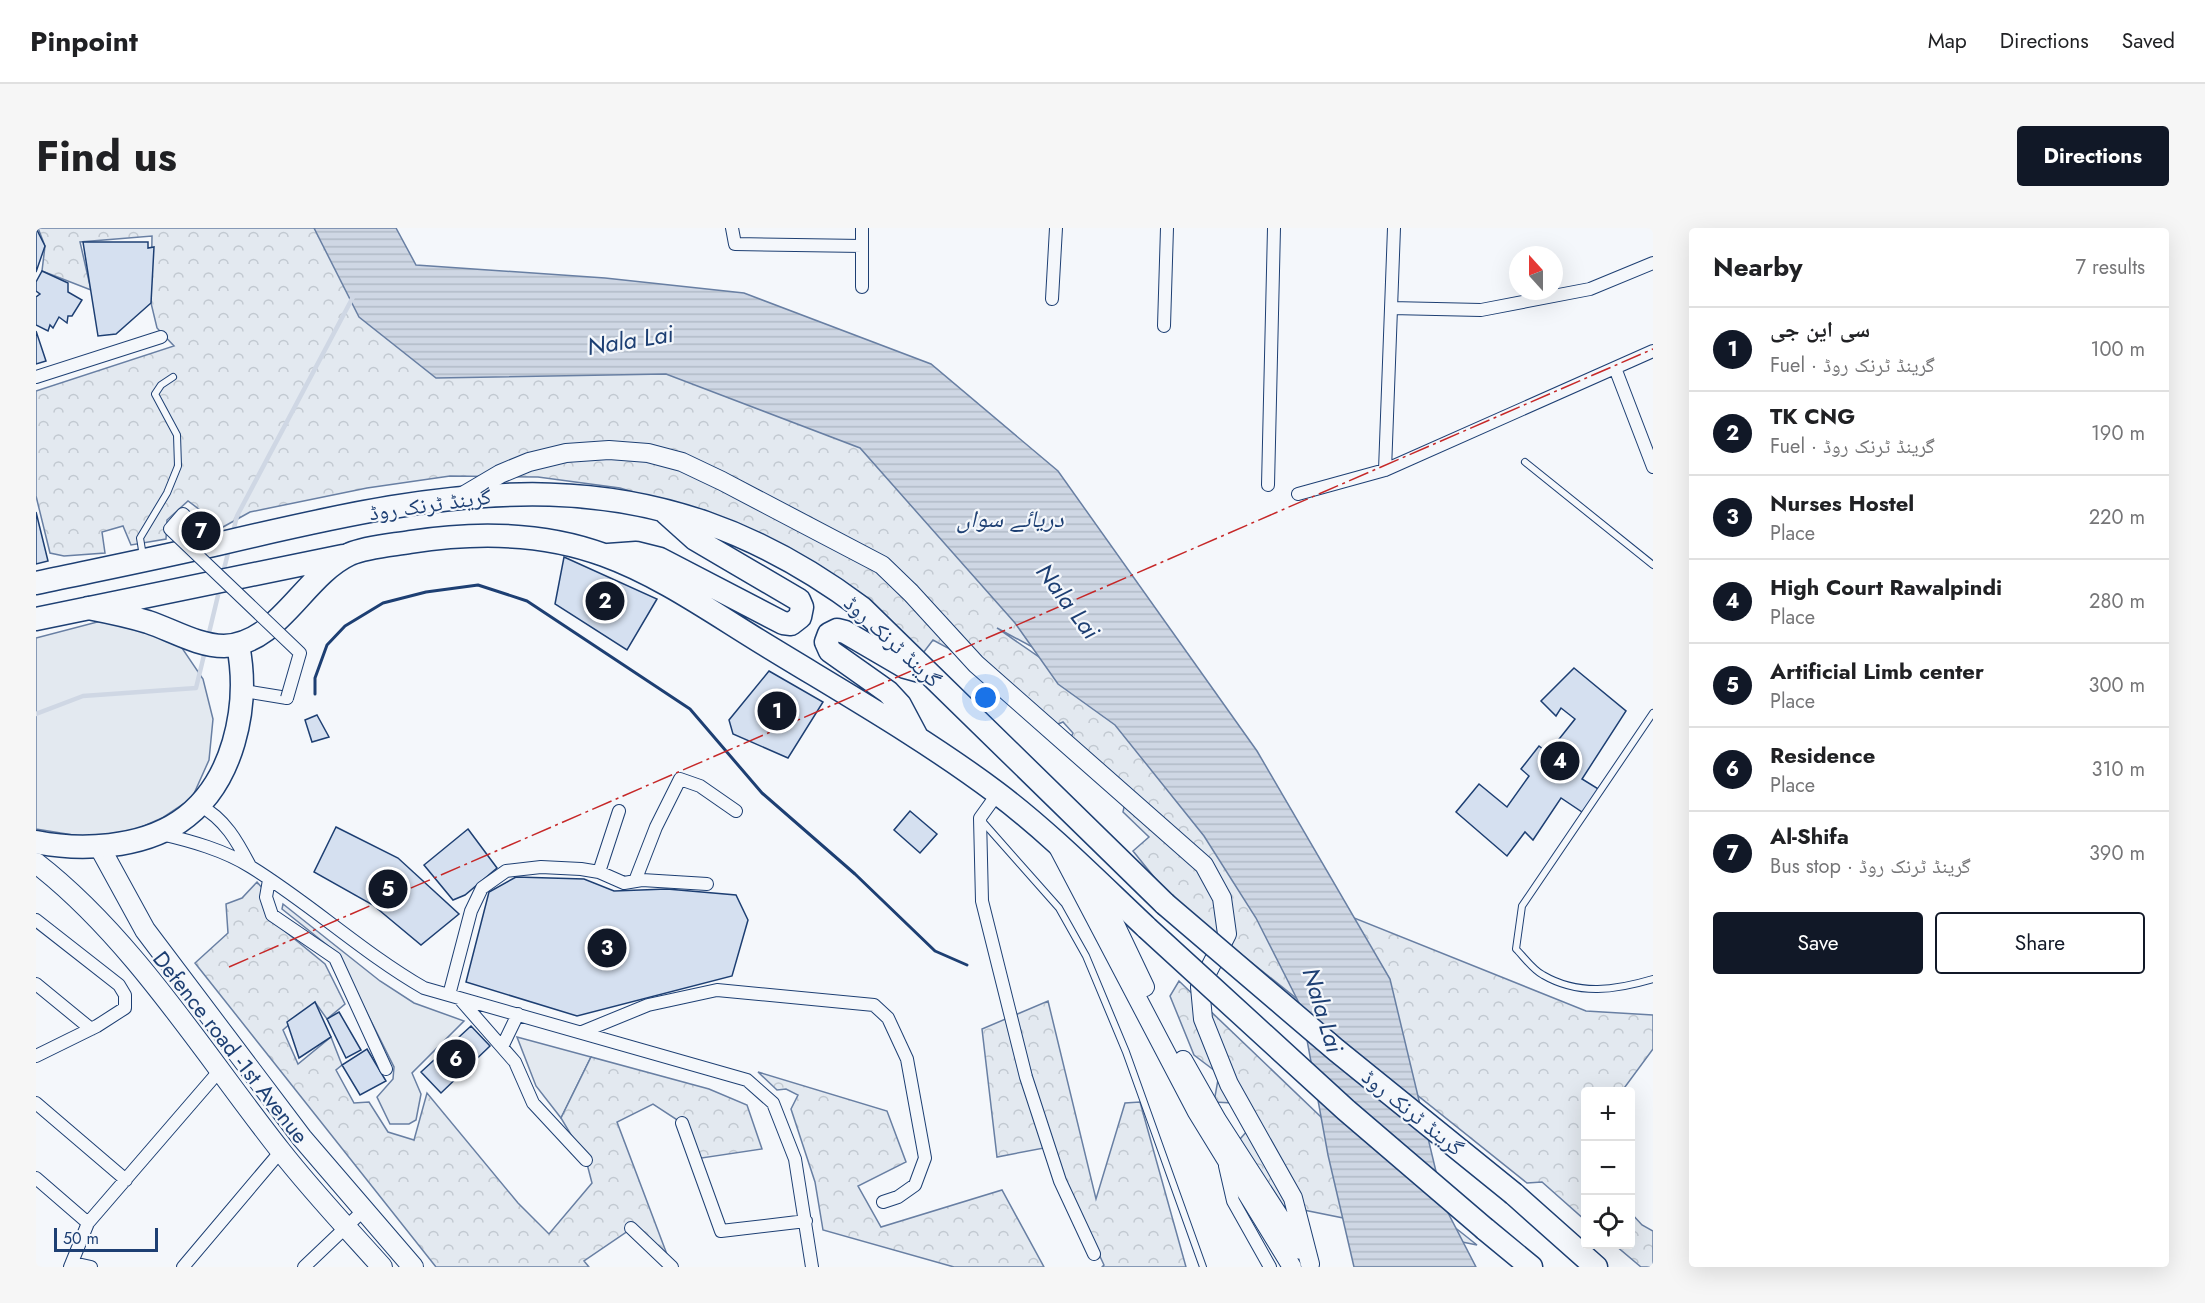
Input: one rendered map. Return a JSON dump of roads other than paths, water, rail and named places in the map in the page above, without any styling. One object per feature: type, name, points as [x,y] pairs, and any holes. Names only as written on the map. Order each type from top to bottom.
[{"type":"highway","name":"گرینڈ ٹرنک روڈ","points":[[36,583],[337,518],[461,497],[524,493],[619,500],[708,523],[746,538],[828,583],[862,608],[1166,904],[1336,1050],[1514,1194],[1596,1267]]},
{"type":"highway","points":[[605,555],[636,553],[660,560],[783,624],[791,624],[800,617],[802,607],[799,600],[694,539],[663,510]]},
{"type":"highway","name":"گرینڈ ٹرنک روڈ","points":[[36,619],[410,542],[462,536],[511,536],[544,540],[605,555],[695,602],[918,738],[998,793],[1056,842],[1347,1110],[1531,1267]]},
{"type":"highway","name":"گرینڈ ٹرنک روڈ","points":[[88,608],[126,615],[220,646],[238,645],[255,638],[268,628],[315,580],[350,554]]},
{"type":"highway","points":[[918,738],[900,705],[888,692],[830,651],[826,642],[829,634],[837,630],[845,632],[905,667],[930,674]]},
{"type":"highway","points":[[36,842],[99,846],[158,833],[179,822],[200,805],[225,764],[239,726],[244,691],[238,645]]},
{"type":"main road","points":[[461,497],[500,474],[529,462],[566,453],[609,450],[648,453],[682,462],[722,481],[882,565],[976,664],[1204,865],[1222,898],[1227,934],[1200,987],[1203,1019],[1229,1084],[1293,1198],[1304,1266]]},
{"type":"main road","points":[[1056,842],[1197,1112],[1222,1153],[1304,1266]]},
{"type":"main road","points":[[99,846],[145,930],[302,1138],[413,1267]]},
{"type":"main road","name":"Defence road -1st Avenue","points":[[36,863],[59,881],[128,955],[281,1151],[382,1267]]},
{"type":"main road","points":[[1093,877],[1169,1036],[1304,1266]]},
{"type":"street","points":[[732,228],[735,244],[862,246]]},
{"type":"street","points":[[862,228],[862,286]]},
{"type":"street","points":[[1052,299],[1056,228]]},
{"type":"street","points":[[1164,326],[1167,228]]},
{"type":"street","points":[[1268,485],[1274,228]]},
{"type":"street","points":[[1385,470],[1394,228]]},
{"type":"street","points":[[1391,308],[1482,310],[1590,289],[1653,263]]},
{"type":"street","points":[[36,376],[161,337]]},
{"type":"street","points":[[1298,494],[1385,470],[1653,351]]},
{"type":"street","points":[[1615,368],[1653,467]]},
{"type":"street","points":[[209,546],[178,527],[187,518],[183,514],[170,528],[300,653],[287,698],[244,691]]},
{"type":"street","points":[[635,881],[656,827],[680,779],[700,786],[736,811]]},
{"type":"street","points":[[998,793],[980,818],[982,901],[1026,1077],[1060,1181],[1094,1254]]},
{"type":"street","points":[[200,805],[214,813],[227,826],[250,866]]},
{"type":"street","points":[[599,872],[619,811]]},
{"type":"street","points":[[158,833],[190,840],[250,866],[397,972],[424,988],[747,1080],[773,1103],[795,1159],[812,1267]]},
{"type":"street","points":[[454,996],[471,911],[482,888],[506,871],[541,867],[599,872],[624,883],[635,881],[707,884]]},
{"type":"street","points":[[269,880],[266,897],[272,915],[334,958],[386,1069]]},
{"type":"street","points":[[36,920],[103,971],[125,995],[125,1008],[91,1029],[36,1056]]},
{"type":"street","points":[[36,984],[91,1029]]},
{"type":"street","points":[[582,1032],[648,1005],[717,990],[874,1005],[888,1018],[907,1059],[925,1158],[915,1185],[897,1197],[883,1202]]},
{"type":"street","points":[[454,996],[503,1046],[515,1062],[533,1102],[585,1160]]},
{"type":"street","points":[[503,1046],[518,1014]]},
{"type":"street","points":[[80,1266],[80,1239],[88,1223],[220,1070]]},
{"type":"street","points":[[36,1103],[126,1180]]},
{"type":"street","points":[[682,1123],[721,1231],[806,1221]]},
{"type":"street","points":[[183,1267],[281,1151]]},
{"type":"street","points":[[1222,1153],[1233,1201],[1270,1267]]},
{"type":"street","points":[[36,1178],[88,1223]]},
{"type":"street","points":[[304,1267],[364,1210]]},
{"type":"street","points":[[631,1228],[672,1267]]},
{"type":"lane","points":[[143,560],[140,538],[167,493],[178,466],[177,435],[155,394],[161,385],[174,377]]},
{"type":"lane","points":[[1525,462],[1653,565]]},
{"type":"lane","points":[[1653,713],[1522,906],[1516,949],[1542,975],[1584,990],[1618,989],[1653,979]]},
{"type":"lane","points":[[980,818],[1059,908],[1086,956],[1126,1052],[1203,1267]]},
{"type":"water","name":"دریائے سواں","points":[[314,228],[396,228],[416,265],[605,278],[744,293],[931,364],[1058,471],[1257,751],[1390,979],[1444,1205],[1476,1267],[1354,1267],[1328,1155],[1301,1007],[1256,918],[1204,836],[1115,725],[1058,684],[1015,623],[860,448],[666,374],[436,378],[359,317]]},
{"type":"waterway","points":[[233,532],[237,516],[353,297]]},
{"type":"waterway","points":[[223,573],[229,549]]},
{"type":"waterway","points":[[208,637],[220,587]]},
{"type":"waterway","points":[[36,714],[83,696],[196,688],[205,651]]},
{"type":"place","name":"Al-Shifa","points":[[201,531]]},
{"type":"place","name":"TK CNG","points":[[605,601]]},
{"type":"place","name":"سی این جی","points":[[777,711]]},
{"type":"place","name":"High Court Rawalpindi","points":[[1560,761]]},
{"type":"place","name":"Artificial Limb center","points":[[388,889]]},
{"type":"place","name":"Nurses Hostel","points":[[607,948]]},
{"type":"place","name":"Residence","points":[[456,1059]]},
{"type":"water label","name":"Nala Lai","points":[[630,340]]},
{"type":"water label","name":"Nala Lai","points":[[1068,601]]},
{"type":"water label","name":"Nala Lai","points":[[1323,1010]]}]
